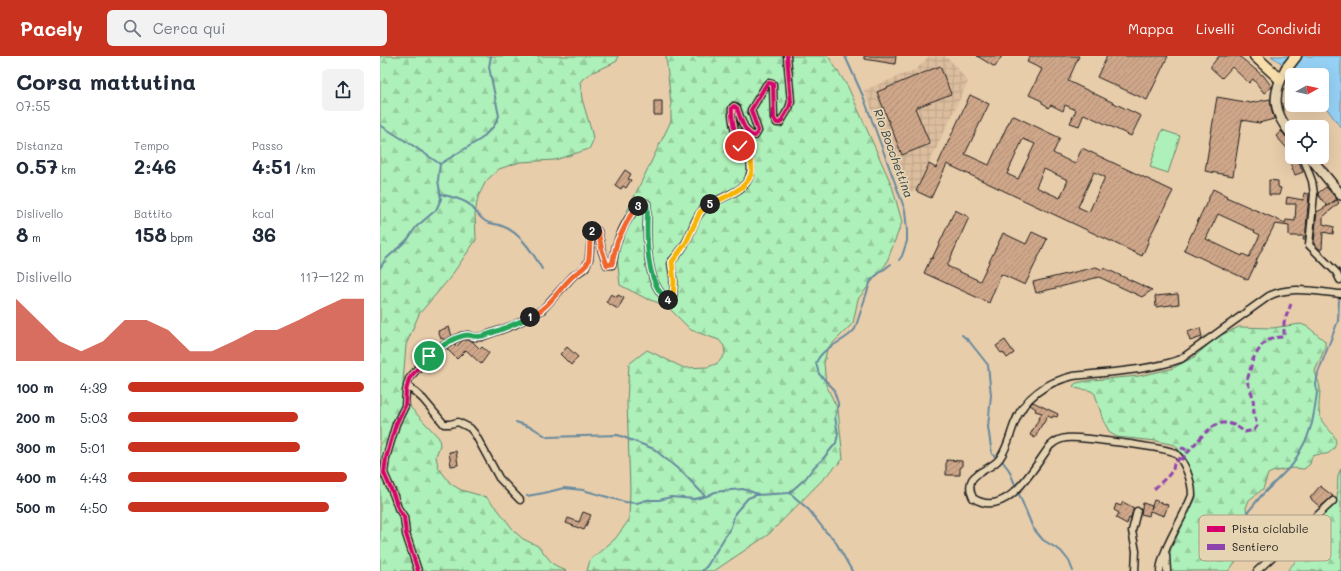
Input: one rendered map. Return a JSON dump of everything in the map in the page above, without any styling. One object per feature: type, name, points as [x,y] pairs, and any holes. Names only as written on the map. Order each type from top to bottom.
[{"type":"main road","points":[[1256,56],[1280,79]]},
{"type":"main road","points":[[1287,68],[1296,56]]},
{"type":"main road","points":[[1285,71],[1280,79],[1276,94],[1277,111],[1285,127]]},
{"type":"main road","points":[[1316,164],[1341,195]]},
{"type":"street","points":[[418,571],[406,534],[404,517],[398,508],[384,473],[386,458],[396,424],[405,406],[406,391],[409,379],[422,363],[440,347],[461,336],[468,335],[481,337],[507,327],[542,310],[573,276],[585,268],[589,259],[591,236],[594,230],[598,231],[607,265],[612,264],[617,242],[630,216],[638,206],[644,202],[647,204],[648,211],[648,260],[657,286],[663,296],[668,300],[673,296],[674,282],[672,262],[686,243],[700,212],[708,205],[737,191],[746,184],[752,170],[751,162],[740,146],[732,108],[734,106],[737,108],[747,132],[756,136],[758,131],[751,110],[766,85],[773,84],[774,119],[780,123],[791,102],[787,56]]},
{"type":"street","points":[[1306,164],[1312,181],[1314,194],[1309,245],[1336,272],[1340,280]]},
{"type":"street","points":[[1160,571],[1160,565],[1166,550],[1192,495],[1186,470],[1181,460],[1173,452],[1076,438],[1065,438],[1056,441],[1050,446],[1021,486],[1006,498],[994,503],[986,504],[973,498],[970,485],[978,474],[998,462],[1006,450],[1019,413],[1031,398],[1045,386],[1073,376],[1172,363],[1181,359],[1269,296],[1277,292],[1291,290],[1341,294]]},
{"type":"street","points":[[407,385],[423,399],[444,424],[458,422],[470,428],[475,434],[499,478],[520,500]]},
{"type":"street","points":[[1318,515],[1333,501]]},
{"type":"street","points":[[1135,571],[1136,551],[1132,532],[1137,511]]},
{"type":"street","points":[[1166,550],[1167,571]]},
{"type":"street","points":[[1257,571],[1268,561]]},
{"type":"shaded area","points":[[929,56],[945,56],[955,65],[968,82],[916,191],[907,192],[891,158],[864,90],[917,69]]},
{"type":"green space","points":[[380,56],[618,56],[617,61],[593,72],[580,82],[582,99],[592,133],[593,141],[589,149],[555,160],[520,162],[499,169],[486,181],[478,197],[475,214],[476,240],[449,279],[419,314],[406,345],[403,382],[411,408],[439,438],[440,445],[436,456],[438,467],[451,484],[461,490],[486,497],[515,532],[523,539],[538,546],[553,564],[566,571],[380,571]]},
{"type":"green space","points":[[666,56],[828,56],[848,87],[892,186],[902,222],[886,264],[858,299],[853,323],[827,349],[824,363],[826,385],[838,410],[843,459],[769,534],[714,571],[587,571],[590,560],[615,539],[629,520],[630,489],[627,402],[629,364],[647,350],[684,368],[708,367],[718,363],[725,354],[724,346],[719,340],[691,330],[666,305],[647,299],[620,285],[615,236],[671,121],[671,104]]},
{"type":"green space","points":[[1162,130],[1180,136],[1168,173],[1150,167]]},
{"type":"green space","points":[[1301,324],[1308,327],[1325,341],[1325,348],[1315,371],[1320,387],[1319,408],[1321,419],[1334,436],[1336,444],[1329,453],[1312,456],[1310,464],[1304,469],[1292,468],[1268,474],[1263,489],[1249,500],[1246,508],[1247,515],[1199,515],[1199,561],[1236,561],[1228,571],[1170,571],[1169,559],[1171,548],[1196,498],[1194,481],[1187,460],[1175,445],[1156,441],[1117,437],[1110,433],[1103,420],[1095,394],[1073,386],[1076,383],[1093,380],[1139,376],[1171,369],[1194,357],[1217,337],[1239,327],[1272,328]]},
{"type":"green space","points":[[1341,469],[1341,571],[1287,571],[1295,561],[1331,561],[1331,515],[1324,515],[1335,505],[1337,500],[1339,473]]},
{"type":"water","points":[[1271,56],[1341,56],[1341,128],[1329,112],[1329,68],[1289,68]]},
{"type":"building","points":[[864,56],[896,56],[895,64],[864,59]]},
{"type":"building","points":[[977,56],[1002,56],[995,67]]},
{"type":"building","points":[[1030,56],[1079,56],[1068,81],[1141,116],[1131,136],[1084,114],[1079,126],[1070,123],[1076,110],[1065,105],[1063,111],[1051,105],[1048,108],[1042,103],[1042,101],[1029,95],[1042,69],[1027,62]]},
{"type":"building","points":[[1107,56],[1168,56],[1147,100],[1097,77]]},
{"type":"building","points":[[1219,56],[1239,56],[1263,75],[1272,87],[1264,93],[1253,79],[1249,83],[1232,67],[1222,78],[1211,68]]},
{"type":"building","points":[[940,66],[951,94],[915,108],[930,144],[902,155],[877,92]]},
{"type":"building","points":[[970,95],[989,104],[965,154],[989,165],[1012,115],[1060,138],[1053,153],[1075,164],[1082,148],[1173,191],[1148,240],[1142,256],[947,164],[931,198],[916,191],[929,164],[936,168]],"holes":[[[1023,139],[1035,144],[1018,179],[1007,174]],[[1044,169],[1068,180],[1060,198],[1036,187]],[[1094,172],[1105,177],[1089,212],[1078,207]]]},
{"type":"building","points":[[1217,97],[1251,103],[1270,99],[1274,118],[1259,123],[1242,120],[1233,176],[1205,171]]},
{"type":"building","points":[[654,101],[662,101],[662,115],[654,115]]},
{"type":"building","points":[[1281,131],[1285,136],[1285,146],[1276,136]]},
{"type":"building","points":[[1290,164],[1300,164],[1303,172],[1295,175]]},
{"type":"building","points":[[625,170],[631,174],[628,179],[631,180],[626,188],[623,186],[621,189],[615,185]]},
{"type":"building","points":[[1269,180],[1278,181],[1278,187],[1281,188],[1279,195],[1269,195]]},
{"type":"building","points":[[1326,187],[1337,199],[1327,206],[1318,195],[1318,193]]},
{"type":"building","points":[[1213,189],[1227,196],[1226,197],[1285,223],[1286,220],[1295,221],[1296,204],[1286,204],[1287,197],[1303,200],[1304,193],[1309,194],[1305,240],[1303,240],[1304,236],[1289,236],[1289,226],[1275,224],[1248,280],[1184,250]],"holes":[[[1218,214],[1255,231],[1254,232],[1260,235],[1249,257],[1243,254],[1242,256],[1206,239]]]},
{"type":"building","points":[[1337,200],[1339,203],[1323,217],[1323,224],[1334,227],[1333,234],[1323,232],[1322,249],[1319,249],[1314,243],[1317,211]]},
{"type":"building","points":[[955,210],[969,217],[947,266],[980,281],[1003,233],[1026,244],[1032,232],[1047,239],[1025,285],[1001,274],[989,303],[924,273]]},
{"type":"building","points":[[1096,267],[1103,270],[1104,268],[1152,290],[1142,297],[1099,277],[1036,293],[1033,282]]},
{"type":"building","points":[[611,294],[624,298],[618,309],[606,302]]},
{"type":"building","points":[[1178,294],[1179,304],[1156,307],[1155,296]]},
{"type":"building","points":[[449,327],[452,336],[444,340],[443,338],[441,339],[438,331]]},
{"type":"building","points":[[1200,328],[1202,337],[1190,341],[1187,332]]},
{"type":"building","points":[[463,340],[472,341],[480,349],[482,347],[489,353],[481,364],[466,350],[457,359],[447,349],[455,344],[456,347]]},
{"type":"building","points":[[1005,340],[1014,353],[1007,358],[996,346]]},
{"type":"building","points":[[567,347],[578,357],[571,365],[560,354]]},
{"type":"building","points":[[1033,402],[1058,414],[1057,417],[1053,416],[1052,418],[1048,416],[1035,438],[1030,435],[1042,413],[1035,411],[1036,409],[1030,405]]},
{"type":"building","points":[[456,451],[458,465],[451,466],[449,452]]},
{"type":"building","points":[[946,460],[962,461],[960,475],[946,475]]},
{"type":"building","points":[[1320,486],[1333,496],[1320,507],[1310,498]]},
{"type":"building","points":[[1154,500],[1168,505],[1164,516],[1150,511],[1149,516],[1141,514],[1143,503],[1152,506]]},
{"type":"building","points":[[1123,502],[1134,508],[1127,524],[1116,518],[1119,513],[1114,510],[1116,504],[1121,506]]},
{"type":"building","points":[[583,512],[591,515],[584,530],[566,523],[568,518],[579,522]]},
{"type":"waterway","points":[[380,268],[386,259],[408,239],[416,227],[436,210],[441,199],[438,180],[440,164],[481,139],[494,126],[499,116],[489,67],[491,56]]},
{"type":"waterway","name":"Rio Bocchettina","points":[[845,56],[863,96],[905,210],[907,241],[902,256],[899,260]]},
{"type":"waterway","points":[[380,125],[440,164]]},
{"type":"waterway","points":[[441,194],[463,201],[470,205],[485,221],[500,225],[515,233],[530,250],[542,269]]},
{"type":"waterway","name":"Rio Bocchettina","points":[[702,571],[707,566],[731,527],[735,513],[748,498],[756,495],[789,493],[805,479],[836,443],[838,434],[835,417],[838,403],[833,388],[819,374],[816,363],[824,352],[846,338],[855,329],[871,280],[891,264]]},
{"type":"waterway","points":[[1246,515],[1261,496],[1293,464],[1307,438],[1315,407],[1318,373],[1338,321],[1339,300]]},
{"type":"waterway","points":[[962,335],[969,341],[988,365],[991,395],[988,427],[992,454],[1003,462],[1009,470],[1033,528],[1043,540],[1061,551],[1069,561],[1073,571]]},
{"type":"waterway","points":[[516,422],[533,428],[547,437],[618,435],[654,449],[684,474],[705,496]]},
{"type":"waterway","points":[[527,496],[564,488],[583,490],[625,502],[637,503],[647,500],[659,500],[671,497],[695,499],[715,492],[743,489],[758,494]]},
{"type":"waterway","points":[[790,493],[809,510],[826,532],[834,539],[852,571]]},
{"type":"marked path","points":[[1181,460],[1207,431],[1219,424],[1231,424],[1245,432],[1254,430],[1257,426],[1253,397],[1247,381],[1253,359],[1262,345],[1272,338],[1283,337],[1284,322],[1291,304]]},
{"type":"marked path","points":[[1181,449],[1183,448],[1188,451]]},
{"type":"marked path","points":[[1154,489],[1169,475],[1174,464],[1182,456]]},
{"type":"cycle path","points":[[418,571],[406,534],[404,517],[398,508],[384,473],[386,458],[396,424],[405,406],[406,391],[409,379],[422,363],[440,347],[461,336],[468,335],[481,337],[514,325],[542,310],[573,276],[585,268],[589,259],[591,236],[594,230],[598,231],[602,251],[607,265],[612,265],[616,246],[624,226],[635,210],[644,202],[647,204],[648,256],[656,286],[661,294],[668,300],[673,296],[674,282],[671,262],[685,245],[700,213],[713,202],[741,188],[750,176],[750,161],[740,146],[737,138],[733,122],[732,108],[734,106],[737,108],[741,121],[746,129],[751,135],[755,136],[758,131],[751,110],[766,85],[769,83],[773,84],[774,119],[777,123],[780,123],[791,102],[787,56]]},
{"type":"route","points":[[429,356],[440,347],[461,336],[468,335],[481,337],[514,325],[542,310],[573,276],[585,268],[589,259],[591,236],[594,230],[598,231],[607,265],[612,264],[617,242],[630,216],[638,206],[644,202],[647,204],[648,211],[648,260],[657,286],[663,296],[668,300],[673,296],[674,292],[674,282],[671,268],[672,262],[686,243],[700,212],[708,205],[737,191],[746,184],[750,176],[752,170],[751,162],[740,146]]}]
